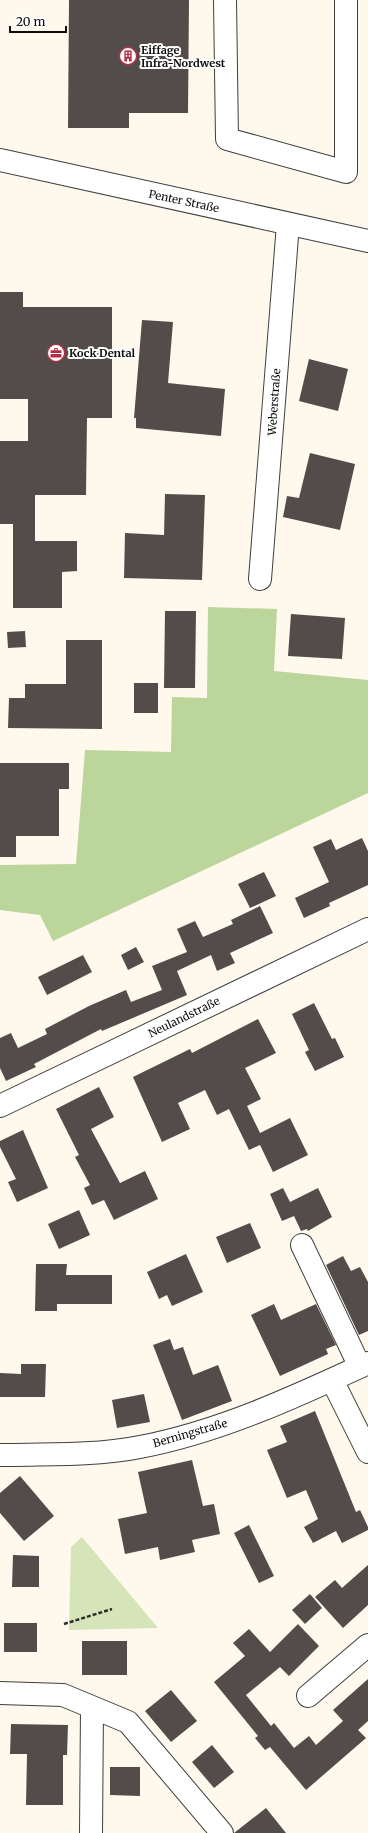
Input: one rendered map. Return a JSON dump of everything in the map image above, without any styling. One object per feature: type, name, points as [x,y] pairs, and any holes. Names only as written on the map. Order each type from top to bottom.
[{"type":"street","points":[[225,0],[227,139],[346,172],[346,0]]},
{"type":"street","name":"Penter Straße","points":[[0,160],[368,241]]},
{"type":"street","name":"Weberstraße","points":[[260,579],[288,224]]},
{"type":"street","name":"Neulandstraße","points":[[0,1106],[368,929]]},
{"type":"street","points":[[302,1245],[364,1365]]},
{"type":"street","name":"Berningstraße","points":[[0,1455],[96,1452],[139,1448],[216,1427],[332,1380],[364,1365]]},
{"type":"street","points":[[332,1380],[368,1452]]},
{"type":"street","points":[[308,1696],[368,1645]]},
{"type":"street","points":[[0,1693],[63,1695],[128,1722],[222,1833]]},
{"type":"street","points":[[91,1833],[92,1707]]},
{"type":"path","points":[[64,1624],[112,1609]]},
{"type":"green space","points":[[208,607],[277,609],[274,671],[368,680],[368,793],[53,941],[40,915],[0,910],[0,865],[76,864],[85,750],[171,752],[172,697],[207,698]]},
{"type":"green space","points":[[82,1537],[158,1628],[69,1630],[71,1547]]},
{"type":"building","name":"Eiffage Infra-Nordwest","points":[[69,0],[189,0],[188,113],[129,113],[129,128],[68,128]]},
{"type":"building","points":[[0,292],[23,292],[23,307],[112,307],[112,418],[87,418],[86,495],[35,495],[35,541],[77,541],[77,571],[62,572],[62,608],[13,608],[13,524],[0,524],[0,441],[28,441],[28,399],[0,399]]},
{"type":"building","points":[[142,320],[173,322],[168,383],[225,389],[221,436],[136,428],[136,418],[134,418]]},
{"type":"building","points":[[309,359],[348,369],[338,411],[299,401]]},
{"type":"building","points":[[310,453],[355,464],[340,530],[283,517],[287,496],[299,498]]},
{"type":"building","points":[[165,494],[205,495],[202,580],[124,578],[125,533],[164,535]]},
{"type":"building","points":[[165,611],[196,611],[195,688],[164,688]]},
{"type":"building","points":[[291,614],[345,618],[342,659],[288,656]]},
{"type":"building","points":[[25,631],[26,647],[8,648],[7,632]]},
{"type":"building","points":[[66,640],[102,640],[102,729],[8,728],[9,698],[25,698],[25,684],[66,684]]},
{"type":"building","points":[[134,683],[158,683],[158,713],[134,713]]},
{"type":"building","points":[[0,763],[69,763],[69,789],[59,789],[59,836],[16,836],[16,857],[0,857]]},
{"type":"building","points":[[362,838],[368,851],[368,885],[329,903],[330,906],[304,918],[295,898],[329,882],[313,847],[331,839],[336,850]]},
{"type":"building","points":[[264,872],[276,896],[250,908],[238,884]]},
{"type":"building","points":[[260,906],[273,933],[230,953],[235,963],[217,971],[211,955],[177,971],[187,995],[102,1031],[101,1029],[34,1064],[36,1067],[6,1081],[0,1068],[0,1038],[11,1033],[18,1048],[47,1034],[45,1029],[89,1006],[126,990],[131,1002],[162,990],[152,966],[187,952],[177,929],[195,921],[203,937],[233,924],[231,920]]},
{"type":"building","points":[[136,947],[144,962],[128,970],[121,955]]},
{"type":"building","points":[[83,955],[92,972],[47,995],[38,977]]},
{"type":"building","points":[[314,1003],[332,1039],[335,1038],[344,1057],[315,1071],[305,1052],[309,1050],[292,1014]]},
{"type":"building","points":[[258,1019],[276,1053],[245,1068],[261,1099],[247,1106],[260,1133],[290,1118],[308,1155],[273,1172],[260,1145],[249,1150],[229,1109],[217,1115],[205,1090],[178,1103],[190,1129],[162,1142],[133,1077],[190,1049],[192,1053]]},
{"type":"building","points":[[99,1087],[114,1117],[91,1129],[120,1183],[145,1171],[158,1199],[114,1220],[104,1200],[92,1205],[84,1188],[90,1185],[75,1157],[79,1155],[56,1109]]},
{"type":"building","points":[[23,1130],[48,1188],[17,1202],[8,1182],[16,1179],[0,1147],[0,1141]]},
{"type":"building","points":[[283,1188],[290,1202],[318,1188],[332,1217],[308,1231],[307,1229],[301,1231],[294,1216],[282,1221],[270,1194]]},
{"type":"building","points":[[79,1210],[90,1235],[59,1249],[48,1224]]},
{"type":"building","points":[[250,1223],[261,1248],[227,1263],[216,1237]]},
{"type":"building","points":[[186,1254],[203,1292],[172,1306],[167,1295],[159,1299],[147,1272]]},
{"type":"building","points":[[343,1256],[351,1271],[360,1267],[368,1282],[368,1331],[359,1335],[326,1265]]},
{"type":"building","points":[[36,1264],[67,1264],[66,1275],[112,1275],[112,1304],[57,1304],[57,1311],[35,1311]]},
{"type":"building","points":[[274,1304],[281,1320],[316,1304],[336,1345],[326,1349],[328,1354],[280,1376],[251,1315]]},
{"type":"building","points":[[170,1339],[174,1350],[183,1347],[193,1375],[218,1365],[232,1401],[182,1420],[153,1345]]},
{"type":"building","points":[[21,1364],[46,1364],[45,1397],[0,1397],[0,1373],[21,1374]]},
{"type":"building","points":[[144,1394],[150,1422],[117,1428],[112,1400]]},
{"type":"building","points":[[315,1411],[356,1512],[360,1510],[368,1527],[368,1530],[342,1543],[336,1531],[313,1543],[304,1527],[318,1519],[306,1490],[287,1498],[267,1450],[287,1442],[280,1426]]},
{"type":"building","points":[[192,1460],[203,1506],[214,1504],[220,1534],[192,1540],[195,1552],[160,1560],[158,1547],[125,1554],[118,1519],[147,1513],[138,1472]]},
{"type":"building","points":[[20,1476],[54,1516],[24,1541],[0,1513],[0,1493]]},
{"type":"building","points":[[249,1525],[274,1576],[259,1583],[234,1533]]},
{"type":"building","points":[[13,1555],[39,1556],[39,1587],[12,1587]]},
{"type":"building","points":[[368,1565],[368,1605],[343,1628],[315,1597],[335,1580],[342,1588]]},
{"type":"building","points":[[310,1594],[322,1608],[305,1624],[292,1610]]},
{"type":"building","points":[[4,1623],[37,1623],[37,1652],[4,1652]]},
{"type":"building","points":[[298,1624],[319,1646],[289,1676],[280,1667],[246,1695],[271,1726],[274,1723],[294,1748],[309,1736],[316,1745],[343,1721],[333,1710],[368,1679],[368,1721],[358,1730],[366,1738],[306,1790],[270,1747],[265,1750],[255,1738],[258,1736],[214,1682],[245,1656],[233,1643],[249,1629],[270,1652]]},
{"type":"building","points":[[82,1641],[127,1641],[127,1675],[82,1675]]},
{"type":"building","points":[[171,1690],[197,1721],[171,1742],[145,1711]]},
{"type":"building","points":[[11,1724],[68,1725],[67,1755],[63,1755],[63,1805],[26,1805],[27,1754],[10,1754]]},
{"type":"building","points":[[212,1745],[234,1772],[214,1788],[192,1762]]},
{"type":"building","points":[[110,1767],[140,1767],[140,1796],[110,1795]]},
{"type":"building","points":[[266,1808],[286,1833],[234,1833]]},
{"type":"place","name":"Eiffage Infra-Nordwest","points":[[128,56]]},
{"type":"place","name":"Kock Dental","points":[[56,353]]}]
